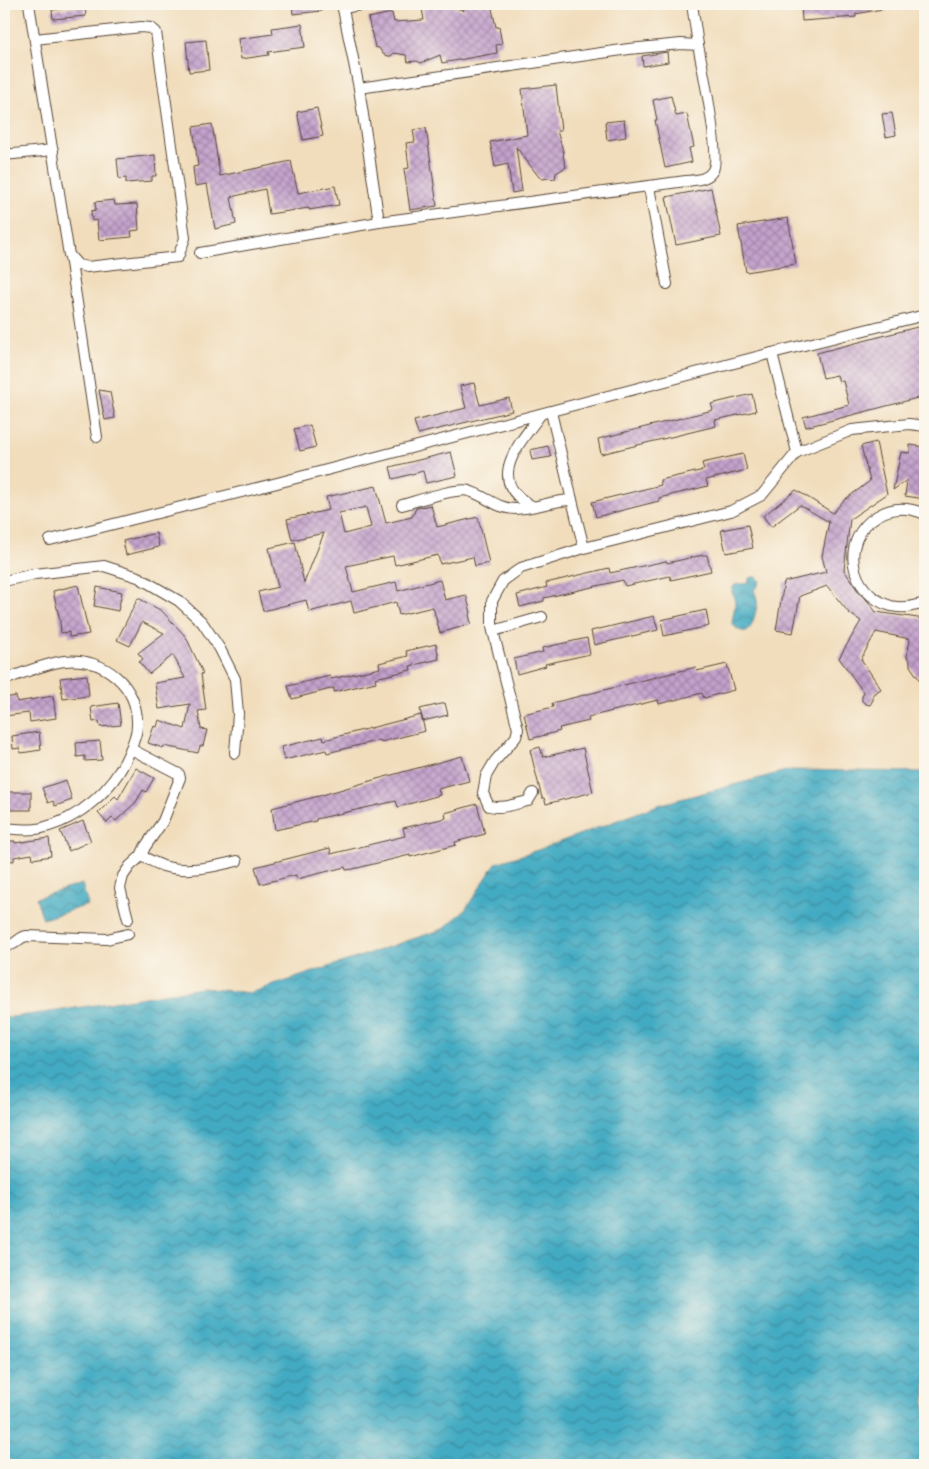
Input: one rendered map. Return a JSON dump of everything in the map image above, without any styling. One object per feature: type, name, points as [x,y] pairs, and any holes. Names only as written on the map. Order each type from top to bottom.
[{"type":"street","points":[[29,4],[70,255],[97,437]]},
{"type":"street","points":[[365,4],[343,6],[359,88],[379,222]]},
{"type":"street","points":[[200,253],[379,222],[705,178],[714,170],[716,157],[708,91],[698,45],[692,4]]},
{"type":"street","points":[[35,39],[140,27],[151,28],[156,32],[185,238],[178,257],[87,267],[78,265],[70,255]]},
{"type":"street","points":[[359,88],[629,49],[681,44],[698,45]]},
{"type":"street","points":[[4,155],[53,150]]},
{"type":"street","points":[[649,187],[667,284]]},
{"type":"street","points":[[50,540],[277,484],[772,353],[925,315]]},
{"type":"street","points":[[772,353],[797,452]]},
{"type":"street","points":[[546,413],[584,548]]},
{"type":"street","points":[[532,506],[522,501],[511,489],[508,480],[508,469],[520,443],[546,413]]},
{"type":"street","points":[[533,793],[528,801],[506,807],[496,807],[489,806],[483,792],[486,776],[495,761],[516,737],[518,729],[493,631],[492,601],[503,580],[521,568],[584,548],[731,511],[762,495],[797,452],[852,430],[909,424],[925,426]]},
{"type":"street","points":[[402,505],[467,490],[485,497],[503,508],[517,509],[561,500],[572,500]]},
{"type":"street","points":[[925,514],[913,509],[896,508],[885,511],[870,520],[860,532],[854,548],[856,574],[864,590],[876,600],[892,606],[909,608],[925,603]]},
{"type":"street","points":[[4,581],[35,574],[104,566],[138,577],[179,601],[202,622],[220,649],[234,679],[238,714],[235,753]]},
{"type":"street","points":[[493,631],[542,617]]},
{"type":"street","points":[[4,680],[56,662],[87,662],[102,667],[115,675],[126,688],[132,700],[138,727],[125,762],[116,777],[102,794],[88,806],[68,819],[40,828],[16,830],[4,828]]},
{"type":"street","points":[[128,919],[120,888],[122,876],[141,856],[144,847],[163,821],[180,778],[179,774],[130,750]]},
{"type":"street","points":[[141,856],[163,866],[177,868],[210,868],[237,861]]},
{"type":"street","points":[[4,945],[10,946],[16,943],[22,936],[108,939],[128,934]]},
{"type":"water","points":[[757,577],[760,581],[754,589],[757,608],[750,628],[741,631],[732,624],[735,603],[732,589],[736,585],[748,583],[749,578]]},
{"type":"water","points":[[790,770],[925,772],[925,1465],[4,1465],[4,1018],[202,988],[250,993],[443,929],[465,910],[496,863],[538,850],[658,805]]},
{"type":"water","points":[[82,884],[88,905],[43,919],[36,898]]},
{"type":"building","points":[[292,4],[322,4],[322,11],[293,14]]},
{"type":"building","points":[[437,4],[448,4],[464,11],[462,4],[491,4],[496,27],[499,27],[502,44],[496,45],[497,53],[442,63],[440,55],[421,63],[417,61],[408,62],[406,55],[394,53],[388,56],[375,47],[368,18],[392,13],[394,22],[424,20],[422,9]]},
{"type":"building","points":[[801,4],[881,4],[882,9],[856,14],[856,17],[802,21]]},
{"type":"building","points":[[85,6],[86,16],[53,19],[52,10]]},
{"type":"building","points":[[302,24],[305,47],[268,52],[269,55],[241,59],[238,39],[273,34],[272,28]]},
{"type":"building","points":[[206,40],[209,70],[189,72],[186,42]]},
{"type":"building","points":[[667,52],[668,62],[643,66],[642,56]]},
{"type":"building","points":[[556,85],[561,131],[557,131],[566,167],[556,173],[555,179],[543,179],[539,177],[516,147],[522,191],[512,193],[508,164],[495,167],[490,142],[527,135],[522,89]]},
{"type":"building","points":[[671,96],[676,116],[687,114],[694,147],[689,148],[692,162],[665,168],[655,120],[657,120],[653,100]]},
{"type":"building","points":[[317,108],[323,136],[303,140],[297,112]]},
{"type":"building","points":[[892,113],[896,135],[886,137],[882,114]]},
{"type":"building","points":[[624,120],[626,137],[607,140],[605,122]]},
{"type":"building","points":[[212,124],[220,176],[291,161],[298,193],[335,186],[339,205],[269,214],[265,189],[231,197],[236,224],[215,229],[207,184],[195,186],[193,167],[198,166],[193,127]]},
{"type":"building","points":[[426,128],[437,206],[410,210],[404,169],[409,168],[406,143],[415,142],[413,130]]},
{"type":"building","points":[[155,155],[156,176],[152,176],[152,181],[126,183],[126,178],[119,179],[117,159]]},
{"type":"building","points":[[711,188],[721,236],[676,245],[666,197]]},
{"type":"building","points":[[114,200],[115,205],[137,204],[139,230],[131,231],[132,237],[99,240],[97,220],[92,221],[91,211],[96,210],[95,202]]},
{"type":"building","points":[[788,218],[796,264],[746,272],[738,226]]},
{"type":"building","points":[[925,325],[925,396],[806,427],[803,417],[849,405],[843,381],[839,382],[837,375],[823,378],[817,353]]},
{"type":"building","points":[[474,383],[480,405],[509,398],[512,411],[418,434],[414,421],[466,408],[460,386]]},
{"type":"building","points":[[99,390],[110,392],[115,418],[105,420]]},
{"type":"building","points":[[752,394],[756,411],[715,420],[716,426],[601,454],[598,439],[713,410],[711,404]]},
{"type":"building","points":[[310,425],[316,447],[300,451],[294,429]]},
{"type":"building","points":[[876,442],[887,494],[850,519],[844,570],[860,594],[876,612],[925,619],[925,688],[910,666],[910,661],[907,657],[910,639],[876,632],[861,659],[881,689],[873,694],[873,700],[870,705],[862,701],[864,693],[839,658],[861,621],[849,613],[827,586],[800,596],[793,633],[776,630],[784,582],[826,572],[822,556],[829,522],[800,505],[771,527],[763,516],[796,490],[833,513],[843,501],[870,481],[861,446]]},
{"type":"building","points":[[910,445],[925,447],[925,499],[905,496],[907,480],[893,490],[901,452],[910,453]]},
{"type":"building","points":[[548,446],[551,457],[532,460],[530,450]]},
{"type":"building","points":[[451,452],[457,476],[426,483],[423,471],[393,479],[390,467]]},
{"type":"building","points":[[743,454],[747,470],[706,480],[708,486],[659,498],[659,501],[596,517],[592,502],[661,485],[660,480],[704,470],[702,463]]},
{"type":"building","points":[[376,486],[386,523],[412,517],[416,508],[431,505],[437,527],[478,517],[489,563],[475,566],[473,557],[440,564],[438,555],[395,565],[393,556],[346,566],[353,592],[396,582],[398,591],[440,580],[445,600],[466,595],[471,613],[469,614],[471,624],[440,633],[433,607],[399,615],[396,602],[354,613],[351,601],[309,612],[306,600],[263,611],[258,592],[278,587],[269,548],[295,542],[304,583],[324,533],[292,540],[287,519],[329,510],[326,497]],"holes":[[[366,507],[371,527],[344,534],[339,513]]]},
{"type":"building","points":[[748,525],[753,548],[726,553],[721,530]]},
{"type":"building","points":[[156,533],[159,547],[126,555],[123,541]]},
{"type":"building","points":[[707,555],[711,571],[671,580],[670,576],[625,586],[623,580],[544,598],[544,601],[520,607],[517,595],[547,587],[546,583],[609,568],[610,573]]},
{"type":"building","points":[[78,585],[89,634],[69,637],[69,632],[61,633],[53,591]]},
{"type":"building","points":[[97,587],[122,592],[118,611],[94,606]]},
{"type":"building","points":[[138,598],[162,611],[186,637],[203,673],[201,674],[206,710],[198,711],[201,729],[207,730],[203,746],[200,746],[198,753],[164,746],[163,748],[148,743],[154,726],[157,727],[159,720],[185,729],[190,704],[159,709],[155,683],[185,678],[173,655],[149,674],[139,662],[143,659],[138,653],[164,633],[142,622],[130,646],[117,640]]},
{"type":"building","points":[[706,610],[709,626],[664,636],[661,620]]},
{"type":"building","points":[[654,616],[658,630],[594,645],[591,631]]},
{"type":"building","points":[[587,638],[590,654],[545,664],[546,666],[517,674],[514,659],[543,652],[542,648]]},
{"type":"building","points":[[436,644],[439,659],[410,666],[411,670],[375,678],[376,682],[334,692],[334,688],[292,699],[288,686],[330,676],[331,679],[380,668],[379,663],[408,656],[406,651]]},
{"type":"building","points":[[727,664],[734,690],[704,698],[702,693],[659,704],[658,700],[588,717],[589,721],[559,728],[560,731],[530,739],[524,714],[553,707],[552,703],[696,667],[697,671]]},
{"type":"building","points":[[87,675],[89,696],[63,699],[60,678]]},
{"type":"building","points":[[16,696],[17,702],[53,696],[56,718],[30,722],[29,713],[4,716],[4,698]]},
{"type":"building","points":[[118,703],[121,725],[100,727],[99,721],[93,722],[91,707]]},
{"type":"building","points":[[445,703],[448,715],[423,721],[420,709]]},
{"type":"building","points":[[421,715],[425,731],[381,742],[380,740],[327,753],[326,750],[284,760],[281,747],[323,737],[324,740]]},
{"type":"building","points":[[39,732],[41,750],[21,753],[20,748],[13,749],[12,736]]},
{"type":"building","points":[[100,741],[102,760],[85,761],[85,756],[77,757],[76,743]]},
{"type":"building","points":[[540,747],[543,757],[583,748],[593,792],[546,804],[544,798],[542,798],[530,750]]},
{"type":"building","points":[[462,756],[469,781],[438,789],[440,795],[398,807],[396,801],[275,830],[272,808]]},
{"type":"building","points":[[136,768],[154,778],[146,792],[143,790],[136,802],[116,821],[112,818],[107,823],[98,813],[115,796],[118,799]]},
{"type":"building","points":[[66,780],[72,800],[55,806],[53,801],[48,803],[42,788]]},
{"type":"building","points":[[7,792],[31,792],[31,810],[7,810]]},
{"type":"building","points":[[477,804],[485,834],[455,842],[456,845],[353,869],[346,870],[345,867],[297,879],[296,875],[260,884],[255,867],[330,848],[331,854],[405,836],[403,828],[446,818],[445,813]]},
{"type":"building","points":[[83,821],[91,841],[69,851],[60,831]]},
{"type":"building","points":[[49,838],[51,856],[33,859],[32,854],[14,857],[14,861],[4,860],[4,841],[15,841],[15,843]]}]
